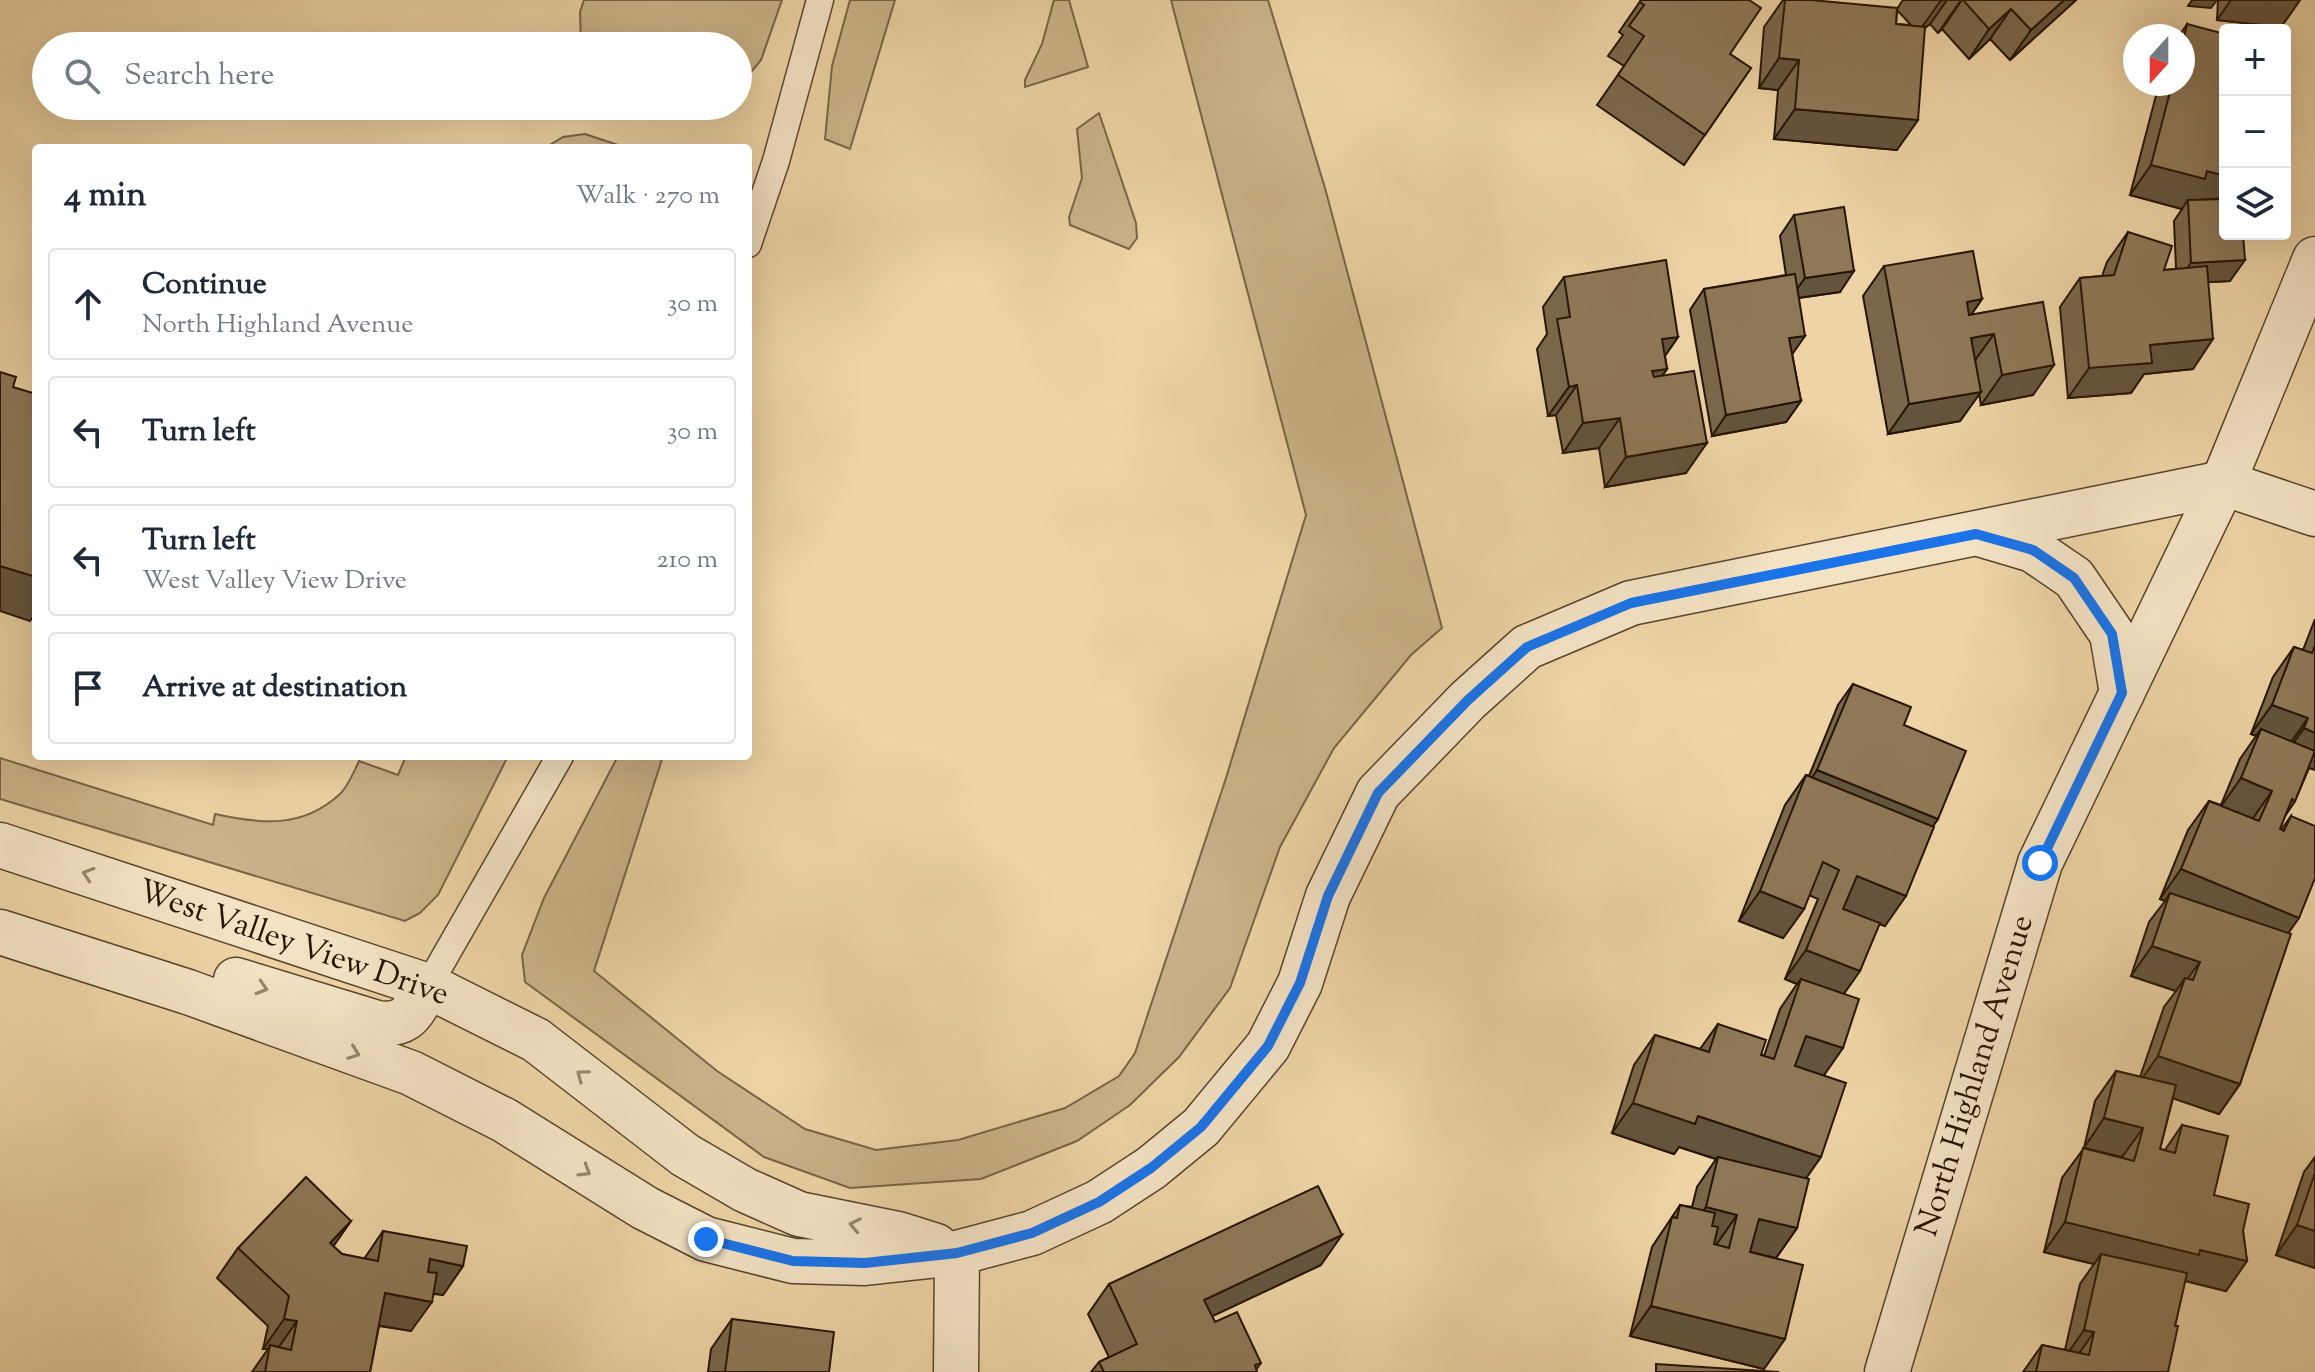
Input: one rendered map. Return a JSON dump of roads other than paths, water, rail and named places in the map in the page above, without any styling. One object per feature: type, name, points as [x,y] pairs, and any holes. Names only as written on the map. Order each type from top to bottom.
[{"type":"street","name":"North Highland Avenue","points":[[1887,1372],[2040,863],[2223,483],[2315,259]]},
{"type":"street","points":[[0,932],[188,992],[411,1073],[504,1120],[645,1208],[706,1239],[793,1261],[865,1263],[957,1253],[1032,1233],[1099,1202],[1151,1168],[1201,1127],[1268,1046],[1300,983],[1328,896],[1378,793],[1468,700],[1527,647],[1631,603],[2223,483],[2315,514]]},
{"type":"street","points":[[1976,534],[2033,550],[2074,578],[2112,634],[2122,693]]},
{"type":"street","name":"West Valley View Drive","points":[[0,845],[428,986],[536,1040],[685,1155],[745,1190],[799,1214],[898,1234],[957,1253]]},
{"type":"street","points":[[0,909],[377,1023],[391,1025],[405,1021],[428,986]]},
{"type":"street","points":[[956,1372],[957,1253]]},
{"type":"lane","points":[[752,232],[776,161],[820,0]]},
{"type":"lane","points":[[428,986],[558,760]]}]
